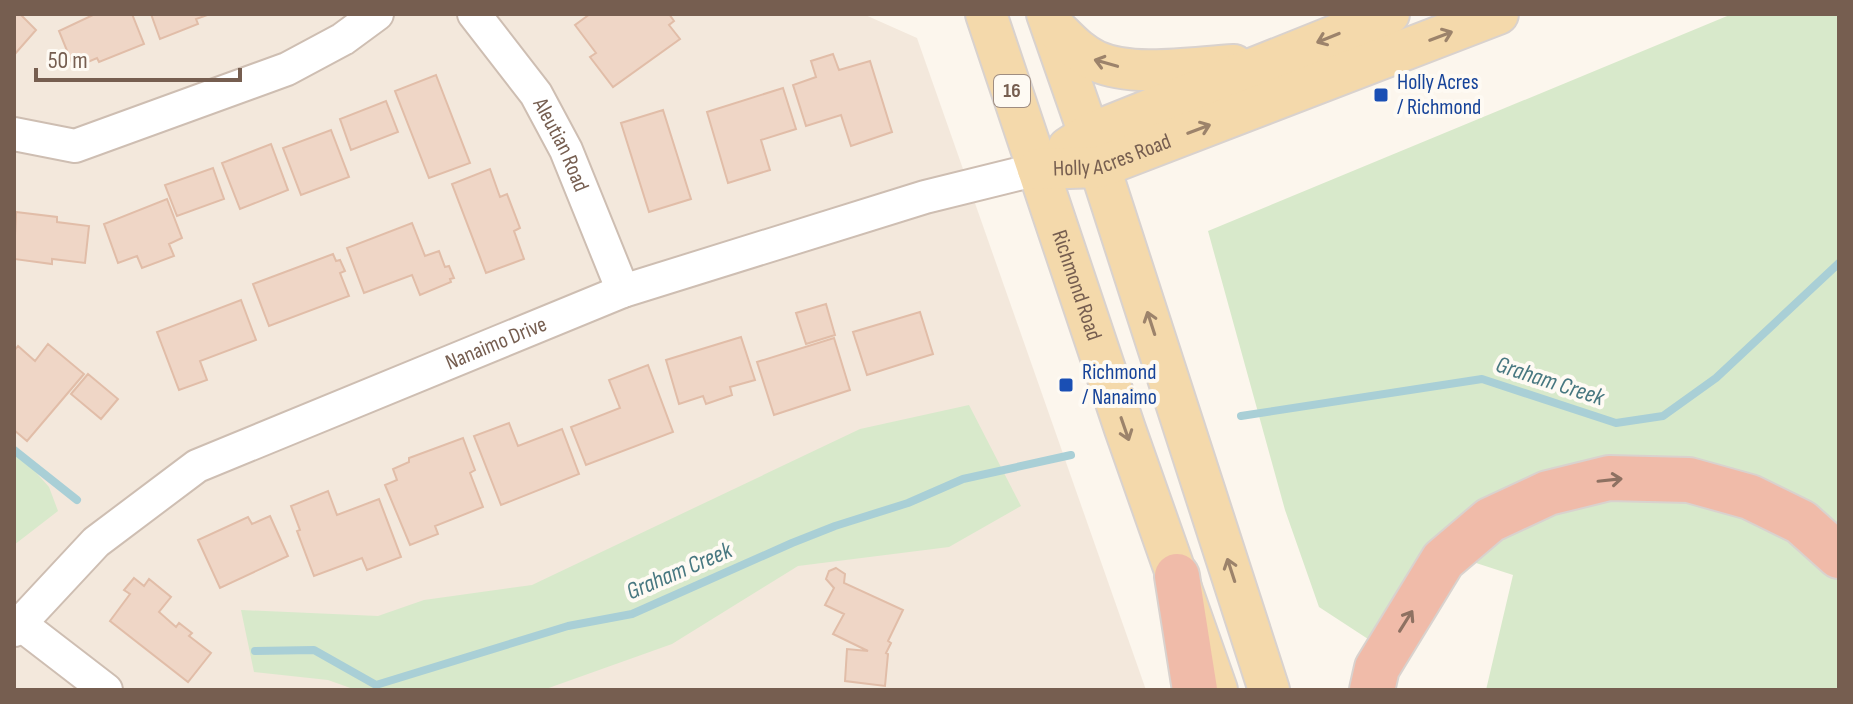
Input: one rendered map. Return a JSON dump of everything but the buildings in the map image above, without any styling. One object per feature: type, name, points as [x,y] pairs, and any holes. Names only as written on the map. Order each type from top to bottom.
[{"type":"highway","points":[[1372,690],[1377,668],[1443,560],[1490,520],[1548,493],[1609,478],[1689,480],[1750,497],[1801,522],[1839,556]]},
{"type":"highway","points":[[1177,576],[1195,690]]},
{"type":"main road","name":"Richmond Road","points":[[986,14],[1217,690]]},
{"type":"main road","name":"Holly Acres Road","points":[[1095,150],[1267,63],[1389,14]]},
{"type":"main road","name":"Holly Acres Road","points":[[1038,169],[1498,14]]},
{"type":"main road","points":[[1048,18],[1081,52],[1111,66],[1157,69],[1267,63]]},
{"type":"main road","points":[[1048,18],[1095,150],[1269,690]]},
{"type":"street","points":[[14,134],[75,146],[287,69],[343,39],[377,14]]},
{"type":"street","name":"Aleutian Road","points":[[474,14],[536,94],[566,150],[623,291]]},
{"type":"street","name":"Nanaimo Drive","points":[[17,626],[96,542],[197,466],[623,291],[925,197],[1038,169]]},
{"type":"street","points":[[17,626],[106,690]]},
{"type":"shaded area","points":[[14,14],[863,14],[917,38],[1146,690],[14,690]]},
{"type":"green space","points":[[1732,14],[1839,14],[1839,690],[1486,690],[1513,575],[1433,549],[1368,639],[1319,607],[1285,510],[1208,231]]},
{"type":"green space","points":[[969,405],[1021,506],[949,547],[798,566],[672,644],[543,690],[356,690],[328,680],[254,672],[241,610],[378,616],[424,600],[532,585],[860,429]]},
{"type":"green space","points":[[14,448],[49,487],[58,511],[14,545]]},
{"type":"waterway","name":"Graham Creek","points":[[1241,416],[1482,379],[1616,423],[1663,416],[1716,378],[1839,263]]},
{"type":"waterway","name":"Graham Creek","points":[[14,450],[77,500]]},
{"type":"waterway","name":"Graham Creek","points":[[255,651],[314,650],[376,685],[568,626],[632,614],[792,543],[908,503],[963,479],[1071,455]]},
{"type":"place","name":"Holly Acres / Richmond","points":[[1381,95]]},
{"type":"place","name":"Richmond / Nanaimo","points":[[1066,385]]}]
